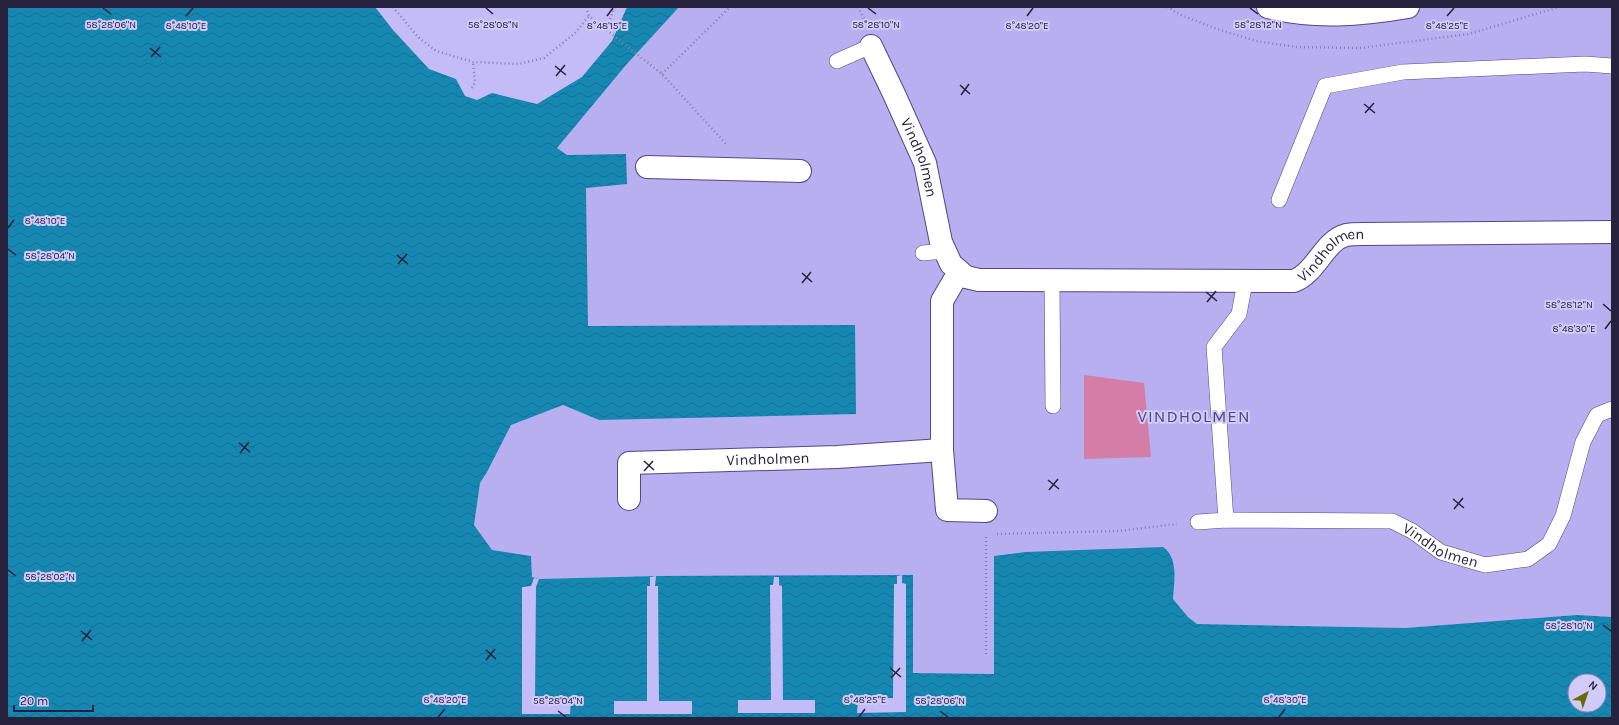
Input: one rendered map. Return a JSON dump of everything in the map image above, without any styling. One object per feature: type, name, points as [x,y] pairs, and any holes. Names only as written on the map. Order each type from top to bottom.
[{"type":"street","points":[[1268,7],[1306,13],[1337,15],[1408,7]]},
{"type":"street","name":"Vindholmen","points":[[871,46],[925,163],[934,252],[966,277],[979,280],[1052,281],[1294,281],[1301,278],[1333,243],[1346,235],[1612,232]]},
{"type":"street","points":[[646,167],[800,171]]},
{"type":"street","points":[[959,272],[942,301],[942,450],[947,510],[986,511]]},
{"type":"street","name":"Vindholmen","points":[[629,499],[629,463],[837,457],[942,450]]},
{"type":"lane","points":[[837,61],[871,46]]},
{"type":"lane","points":[[1280,200],[1325,86],[1403,72],[1585,64],[1612,66]]},
{"type":"lane","points":[[1052,281],[1053,406]]},
{"type":"lane","points":[[1226,520],[1214,347],[1239,314],[1245,282]]},
{"type":"lane","name":"Vindholmen","points":[[1198,522],[1226,520],[1392,522],[1412,531],[1441,552],[1485,565],[1528,559],[1549,544],[1563,516],[1583,442],[1597,415],[1612,410]]},
{"type":"path","points":[[393,7],[418,37],[436,51],[473,62],[519,64],[544,58],[574,34],[589,16]]},
{"type":"path","points":[[586,7],[589,16],[598,24],[662,74],[750,170]]},
{"type":"path","points":[[610,19],[615,7]]},
{"type":"path","points":[[662,74],[730,7]]},
{"type":"path","points":[[472,88],[475,82],[473,62]]},
{"type":"path","points":[[986,511],[986,654]]},
{"type":"path","points":[[986,534],[1118,531],[1198,522]]},
{"type":"shaded area","points":[[679,7],[1612,7],[1612,617],[1577,615],[1405,628],[1197,624],[1188,617],[1173,599],[1174,561],[1138,547],[1075,551],[1025,552],[994,556],[994,674],[913,673],[913,576],[656,576],[537,579],[532,577],[531,556],[492,550],[474,525],[480,483],[511,425],[563,405],[599,420],[855,325],[588,326],[586,187],[626,154],[567,155],[557,148],[626,65]]},
{"type":"shaded area","points":[[1084,375],[1144,383],[1151,457],[1084,459]]},
{"type":"water","points":[[7,7],[375,7],[393,30],[429,69],[456,79],[465,96],[477,100],[492,93],[537,104],[582,77],[612,41],[627,7],[679,7],[626,65],[557,148],[567,155],[626,154],[627,184],[586,188],[588,326],[855,325],[856,414],[599,420],[563,405],[511,425],[480,483],[474,525],[492,550],[531,556],[532,577],[539,579],[656,576],[913,575],[913,673],[994,674],[994,556],[1025,552],[1163,547],[1171,557],[1173,564],[1173,599],[1188,617],[1197,624],[1405,628],[1577,615],[1612,617],[1612,718],[7,718]]},
{"type":"pier","points":[[902,575],[902,583],[906,584],[906,712],[857,713],[858,699],[893,698],[894,584],[897,584],[897,576]]},
{"type":"pier","points":[[656,576],[655,586],[658,586],[659,701],[692,701],[692,714],[614,714],[614,701],[647,701],[647,586],[650,586],[650,577]]},
{"type":"pier","points":[[774,577],[779,577],[779,585],[782,586],[783,700],[815,700],[815,713],[738,713],[738,700],[771,700],[770,585],[773,585]]},
{"type":"pier","points":[[534,578],[539,579],[536,587],[535,701],[571,701],[570,714],[522,714],[522,587],[531,586]]},
{"type":"district","name":"VINDHOLMEN","points":[[1194,416]]}]
